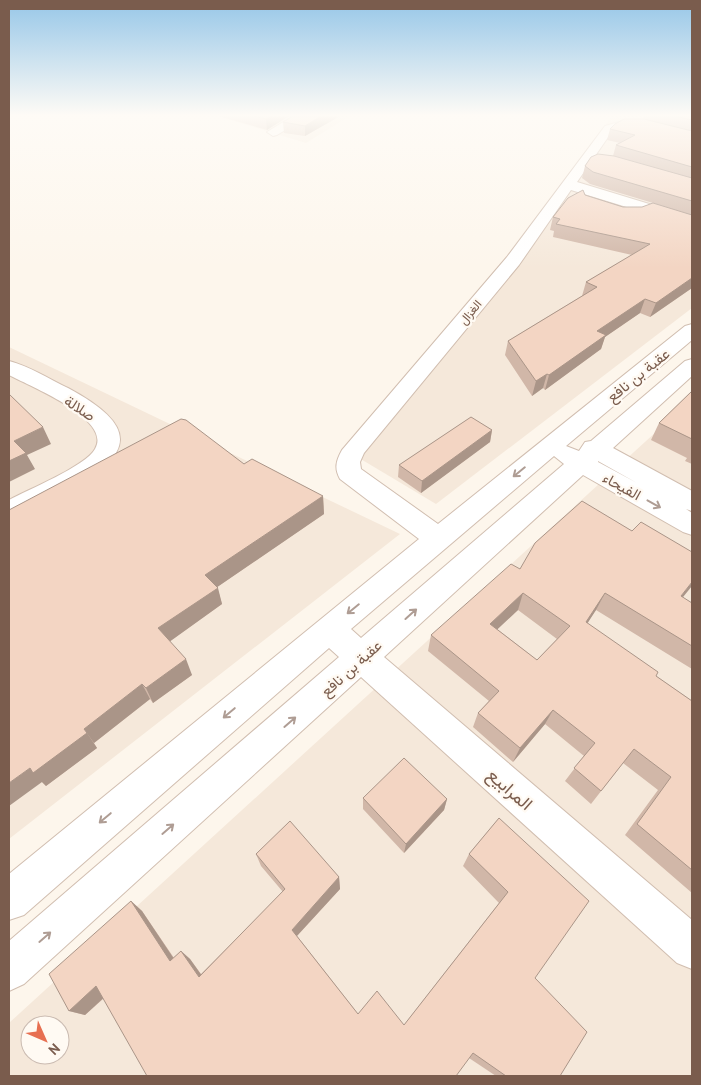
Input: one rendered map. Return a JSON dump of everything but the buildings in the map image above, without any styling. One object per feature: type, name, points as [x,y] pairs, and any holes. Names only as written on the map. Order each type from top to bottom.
[{"type":"street","name":"الغزال","points":[[438,539],[349,473],[348,462],[354,450],[513,261],[566,184],[581,167]]},
{"type":"street","points":[[566,184],[692,222]]},
{"type":"street","name":"عقبة بن نافع","points":[[9,900],[329,629],[692,330]]},
{"type":"street","name":"عقبة بن نافع","points":[[9,969],[362,659],[692,365]]},
{"type":"street","name":"صلالة","points":[[9,367],[93,413],[107,428],[110,441],[104,456],[77,475],[9,511]]},
{"type":"street","name":"الفيحاء","points":[[558,440],[588,456],[692,502]]},
{"type":"street","name":"الفيحاء","points":[[588,456],[692,526]]},
{"type":"street","name":"المرابيع","points":[[329,629],[692,948]]},
{"type":"shaded area","points":[[575,167],[692,167],[692,308],[436,504],[359,458]]},
{"type":"shaded area","points":[[9,347],[400,534],[9,839]]},
{"type":"shaded area","points":[[692,399],[692,1076],[9,1076],[9,1023]]}]
